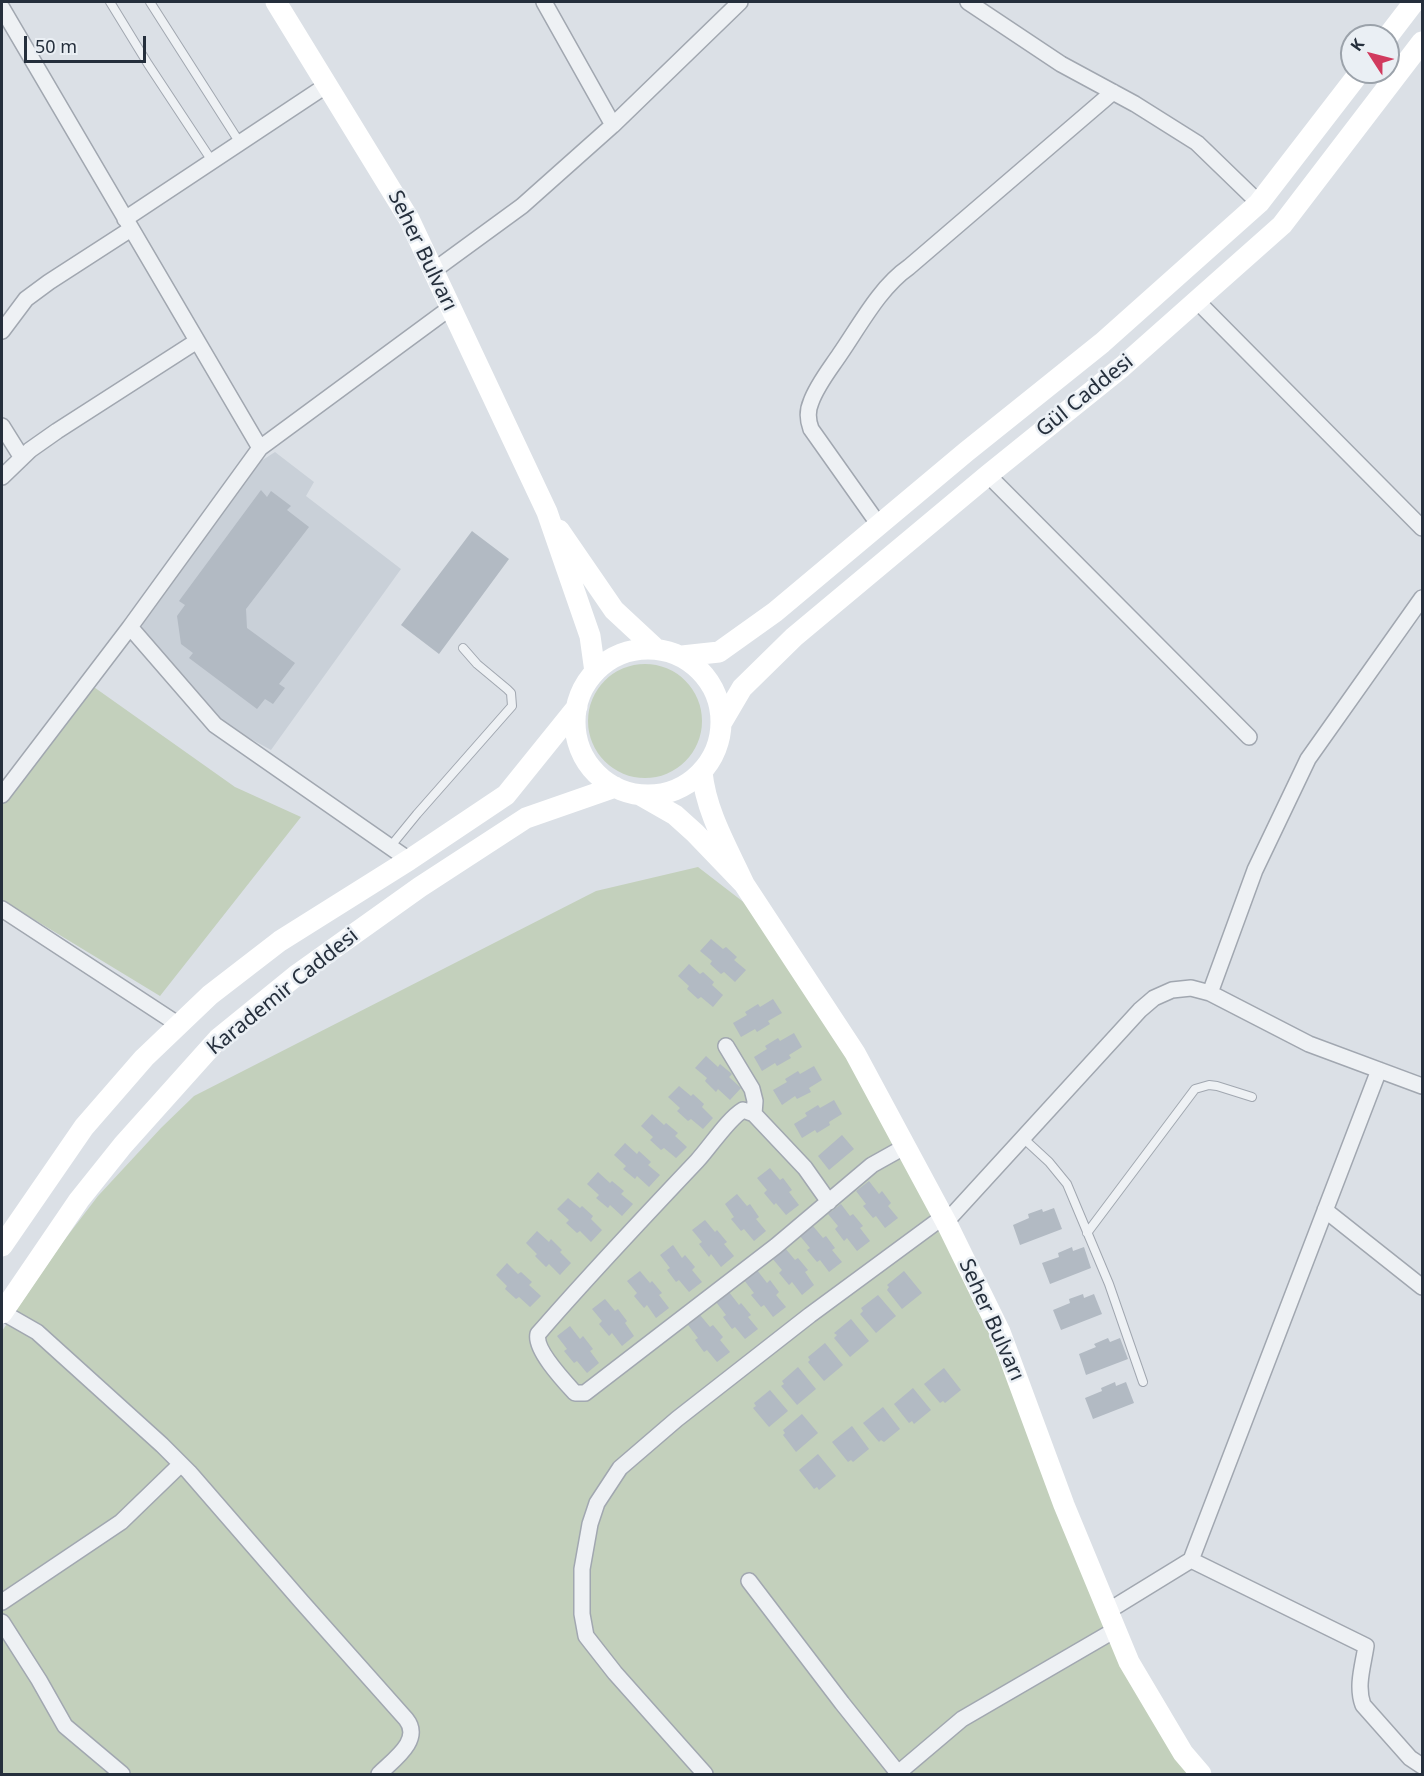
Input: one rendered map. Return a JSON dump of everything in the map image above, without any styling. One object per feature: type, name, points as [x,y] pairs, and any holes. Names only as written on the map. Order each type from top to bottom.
[{"type":"street","name":"Seher Bulvarı","points":[[276,2],[409,219],[547,512],[590,636],[595,672]]},
{"type":"street","points":[[544,2],[613,125]]},
{"type":"street","points":[[433,271],[522,206],[613,125],[740,2]]},
{"type":"street","points":[[968,2],[1061,64],[1135,104],[1197,143],[1259,203]]},
{"type":"street","points":[[1397,24],[1414,2]]},
{"type":"street","points":[[2,8],[260,448]]},
{"type":"street","name":"Gül Caddesi","points":[[722,722],[742,688],[794,637],[988,474],[1122,367],[1282,225],[1422,42]]},
{"type":"street","name":"Gül Caddesi","points":[[682,656],[719,652],[775,612],[975,445],[1102,343],[1259,203],[1351,84]]},
{"type":"street","points":[[2,331],[26,299],[212,161],[327,85]]},
{"type":"street","points":[[879,525],[811,429],[808,421],[810,403],[845,347],[896,276],[1113,92]]},
{"type":"street","points":[[1197,301],[1422,528]]},
{"type":"street","points":[[2,795],[130,627],[260,448],[450,308]]},
{"type":"street","points":[[2,477],[30,450],[57,430],[197,341]]},
{"type":"street","points":[[2,426],[22,458]]},
{"type":"street","points":[[988,474],[1249,737]]},
{"type":"street","name":"Seher Bulvarı","points":[[547,512],[614,610],[656,649]]},
{"type":"street","points":[[1210,993],[1255,870],[1308,759],[1422,598]]},
{"type":"street","points":[[130,627],[215,725],[409,860]]},
{"type":"street","points":[[656,649],[682,656],[703,673],[711,684],[719,702],[722,722],[716,749],[702,772],[692,781],[674,790],[654,795],[627,792],[615,787],[593,770],[580,747],[576,734],[580,694],[595,672],[605,663],[629,651],[656,649]]},
{"type":"street","name":"Karademir Caddesi","points":[[2,1246],[84,1126],[144,1058],[210,995],[279,941],[409,860],[506,795],[577,707]]},
{"type":"street","name":"Seher Bulvarı","points":[[702,772],[704,792],[712,817],[744,884],[855,1053],[945,1219],[1000,1332],[1064,1505],[1129,1662],[1183,1753],[1201,1774]]},
{"type":"street","name":"Karademir Caddesi","points":[[2,1312],[72,1209],[94,1181],[157,1105],[218,1039],[298,974],[420,887],[526,818],[615,787]]},
{"type":"street","name":"Seher Bulvarı","points":[[640,795],[675,815],[744,884]]},
{"type":"street","points":[[2,909],[179,1025]]},
{"type":"street","points":[[705,1774],[615,1673],[586,1636],[582,1602],[582,1569],[590,1524],[597,1503],[620,1468],[810,1315],[945,1219],[1140,1010],[1154,998],[1172,990],[1191,988],[1210,993],[1309,1044],[1422,1086]]},
{"type":"street","points":[[726,1046],[752,1089],[755,1101],[754,1114]]},
{"type":"street","points":[[749,1581],[897,1774],[962,1719],[1112,1620],[1191,1560],[1379,1070]]},
{"type":"street","points":[[829,1202],[804,1168],[754,1114],[743,1110],[731,1120],[709,1147],[582,1282],[537,1334],[537,1343],[574,1393],[585,1393],[776,1246],[829,1202],[872,1165],[906,1146]]},
{"type":"street","points":[[1325,1210],[1422,1287]]},
{"type":"street","points":[[2,1312],[37,1332],[181,1464],[410,1723],[412,1735],[410,1741],[379,1774]]},
{"type":"street","points":[[2,1602],[121,1522],[181,1464]]},
{"type":"street","points":[[1191,1560],[1366,1646],[1360,1684],[1363,1705],[1410,1758],[1422,1766]]},
{"type":"street","points":[[2,1622],[39,1680],[64,1726],[122,1774]]},
{"type":"lane","points":[[110,2],[212,161]]},
{"type":"lane","points":[[150,2],[240,143]]},
{"type":"lane","points":[[390,847],[512,706],[511,693],[477,664],[463,648]]},
{"type":"lane","points":[[1087,1233],[1195,1089],[1209,1085],[1217,1086],[1252,1097]]},
{"type":"lane","points":[[1023,1138],[1049,1162],[1067,1184],[1109,1284],[1143,1382]]},
{"type":"shaded area","points":[[275,452],[314,482],[306,496],[401,569],[271,750],[231,728],[196,697],[142,628],[143,617],[258,463]]},
{"type":"green space","points":[[645,664],[667,668],[685,681],[698,699],[702,721],[698,743],[685,761],[667,774],[645,778],[623,774],[605,761],[592,743],[588,721],[592,699],[605,681],[623,668]]},
{"type":"green space","points":[[91,685],[235,787],[301,817],[160,996],[2,900],[2,793]]},
{"type":"green space","points":[[698,867],[759,914],[933,1196],[1116,1632],[1201,1774],[2,1774],[2,1331],[62,1243],[98,1196],[194,1096],[596,891]]},
{"type":"building","points":[[261,490],[267,497],[271,491],[291,506],[287,510],[309,527],[246,609],[247,628],[295,663],[279,684],[285,688],[273,704],[265,699],[257,709],[189,658],[193,653],[181,644],[177,616],[185,605],[179,601]]},
{"type":"building","points":[[472,531],[509,559],[439,654],[401,625]]},
{"type":"building","points":[[711,939],[723,949],[726,947],[737,957],[734,960],[746,970],[735,982],[724,972],[721,974],[710,964],[712,961],[700,951]]},
{"type":"building","points":[[689,964],[714,982],[712,985],[723,995],[713,1007],[701,997],[698,999],[678,976]]},
{"type":"building","points":[[773,999],[782,1013],[768,1021],[770,1024],[757,1032],[755,1029],[741,1037],[733,1023],[747,1015],[745,1012],[758,1004],[760,1007]]},
{"type":"building","points":[[794,1033],[802,1047],[789,1055],[791,1058],[777,1066],[775,1063],[762,1071],[754,1057],[778,1038],[780,1041]]},
{"type":"building","points":[[706,1056],[718,1067],[720,1064],[732,1074],[729,1077],[741,1088],[730,1100],[718,1089],[716,1092],[705,1081],[707,1078],[695,1068]]},
{"type":"building","points":[[814,1066],[822,1080],[809,1088],[811,1092],[797,1099],[795,1096],[782,1105],[773,1090],[787,1082],[785,1079],[798,1071],[800,1074]]},
{"type":"building","points":[[679,1086],[704,1104],[702,1107],[713,1118],[703,1129],[691,1119],[688,1121],[677,1111],[680,1108],[668,1097]]},
{"type":"building","points":[[834,1100],[842,1114],[817,1133],[815,1130],[802,1138],[794,1124],[818,1105],[820,1108]]},
{"type":"building","points":[[652,1114],[664,1125],[666,1123],[678,1133],[675,1136],[687,1147],[676,1158],[664,1148],[661,1150],[650,1140],[653,1137],[641,1126]]},
{"type":"building","points":[[842,1135],[854,1149],[829,1170],[818,1156]]},
{"type":"building","points":[[625,1143],[637,1154],[639,1151],[651,1162],[648,1165],[660,1175],[649,1187],[637,1176],[635,1179],[623,1169],[626,1166],[614,1155]]},
{"type":"building","points":[[770,1168],[780,1180],[783,1178],[792,1190],[789,1192],[799,1205],[786,1215],[764,1193],[767,1190],[757,1178]]},
{"type":"building","points":[[598,1172],[610,1183],[612,1181],[624,1191],[621,1194],[633,1204],[622,1216],[610,1205],[608,1208],[596,1198],[599,1195],[587,1184]]},
{"type":"building","points":[[869,1181],[879,1194],[882,1191],[891,1203],[888,1206],[898,1218],[885,1228],[876,1216],[873,1218],[863,1206],[866,1204],[856,1191]]},
{"type":"building","points":[[737,1194],[747,1206],[750,1204],[759,1217],[756,1219],[766,1231],[754,1241],[731,1219],[734,1217],[725,1204]]},
{"type":"building","points":[[568,1198],[593,1216],[591,1219],[602,1230],[591,1242],[580,1231],[577,1233],[566,1223],[569,1220],[557,1209]]},
{"type":"building","points":[[841,1204],[850,1216],[853,1214],[863,1226],[860,1228],[870,1241],[857,1251],[847,1238],[844,1241],[835,1229],[838,1226],[828,1214]]},
{"type":"building","points":[[1054,1208],[1062,1229],[1020,1245],[1013,1225],[1029,1218],[1028,1214]]},
{"type":"building","points":[[705,1220],[727,1242],[724,1244],[734,1256],[721,1267],[711,1254],[709,1257],[699,1244],[702,1242],[692,1230]]},
{"type":"building","points":[[813,1226],[823,1238],[826,1236],[835,1248],[832,1250],[842,1262],[829,1272],[820,1260],[817,1262],[807,1250],[810,1248],[800,1236]]},
{"type":"building","points":[[537,1231],[549,1242],[551,1239],[571,1263],[560,1275],[549,1264],[546,1267],[526,1243]]},
{"type":"building","points":[[673,1245],[682,1258],[685,1255],[695,1267],[692,1270],[702,1282],[689,1292],[679,1280],[676,1282],[667,1270],[670,1268],[660,1255]]},
{"type":"building","points":[[1072,1247],[1073,1251],[1084,1247],[1091,1268],[1050,1284],[1042,1263],[1059,1257],[1058,1253]]},
{"type":"building","points":[[785,1248],[808,1270],[805,1272],[814,1285],[802,1295],[792,1282],[789,1285],[779,1273],[782,1270],[772,1258]]},
{"type":"building","points":[[507,1263],[518,1274],[521,1272],[532,1282],[529,1285],[541,1296],[530,1307],[505,1289],[507,1286],[496,1275]]},
{"type":"building","points":[[757,1270],[767,1283],[770,1280],[779,1292],[776,1295],[786,1307],[773,1317],[764,1305],[761,1307],[751,1295],[754,1293],[744,1280]]},
{"type":"building","points":[[640,1271],[662,1293],[659,1295],[669,1308],[656,1318],[647,1305],[644,1308],[634,1296],[637,1293],[627,1281]]},
{"type":"building","points":[[904,1271],[922,1293],[902,1309],[887,1290],[889,1287],[887,1285]]},
{"type":"building","points":[[729,1292],[751,1315],[748,1317],[758,1329],[745,1339],[735,1327],[732,1329],[723,1317],[726,1315],[716,1302]]},
{"type":"building","points":[[1083,1294],[1084,1298],[1094,1294],[1102,1314],[1061,1330],[1053,1310],[1070,1303],[1069,1299]]},
{"type":"building","points":[[878,1295],[896,1316],[876,1333],[860,1314],[863,1311],[861,1308]]},
{"type":"building","points":[[605,1299],[615,1311],[618,1309],[634,1336],[622,1346],[612,1333],[609,1336],[599,1324],[602,1321],[592,1309]]},
{"type":"building","points":[[700,1315],[723,1337],[720,1340],[730,1352],[717,1362],[707,1350],[704,1352],[695,1340],[698,1338],[688,1325]]},
{"type":"building","points":[[851,1319],[869,1341],[850,1357],[834,1338],[837,1335],[834,1333]]},
{"type":"building","points":[[570,1326],[580,1339],[583,1336],[593,1349],[590,1351],[599,1363],[587,1373],[564,1351],[567,1349],[557,1336]]},
{"type":"building","points":[[1108,1338],[1110,1342],[1120,1338],[1128,1359],[1086,1375],[1079,1354],[1096,1347],[1094,1344]]},
{"type":"building","points":[[825,1343],[843,1365],[824,1381],[808,1362],[810,1360],[808,1357]]},
{"type":"building","points":[[798,1367],[816,1389],[797,1405],[781,1386],[784,1384],[782,1381]]},
{"type":"building","points":[[944,1368],[961,1390],[945,1403],[943,1401],[940,1403],[924,1384]]},
{"type":"building","points":[[1115,1382],[1116,1386],[1126,1382],[1134,1403],[1093,1419],[1085,1398],[1102,1391],[1101,1388]]},
{"type":"building","points":[[913,1388],[931,1410],[914,1424],[912,1421],[909,1423],[894,1404]]},
{"type":"building","points":[[770,1390],[788,1411],[769,1427],[753,1408],[756,1406],[754,1403]]},
{"type":"building","points":[[883,1407],[900,1429],[884,1442],[881,1440],[879,1442],[863,1423]]},
{"type":"building","points":[[802,1414],[818,1433],[796,1452],[783,1435],[785,1433],[783,1430]]},
{"type":"building","points":[[852,1426],[869,1449],[853,1462],[851,1460],[848,1462],[832,1442]]},
{"type":"building","points":[[818,1454],[836,1476],[819,1490],[817,1487],[814,1489],[799,1470]]}]
